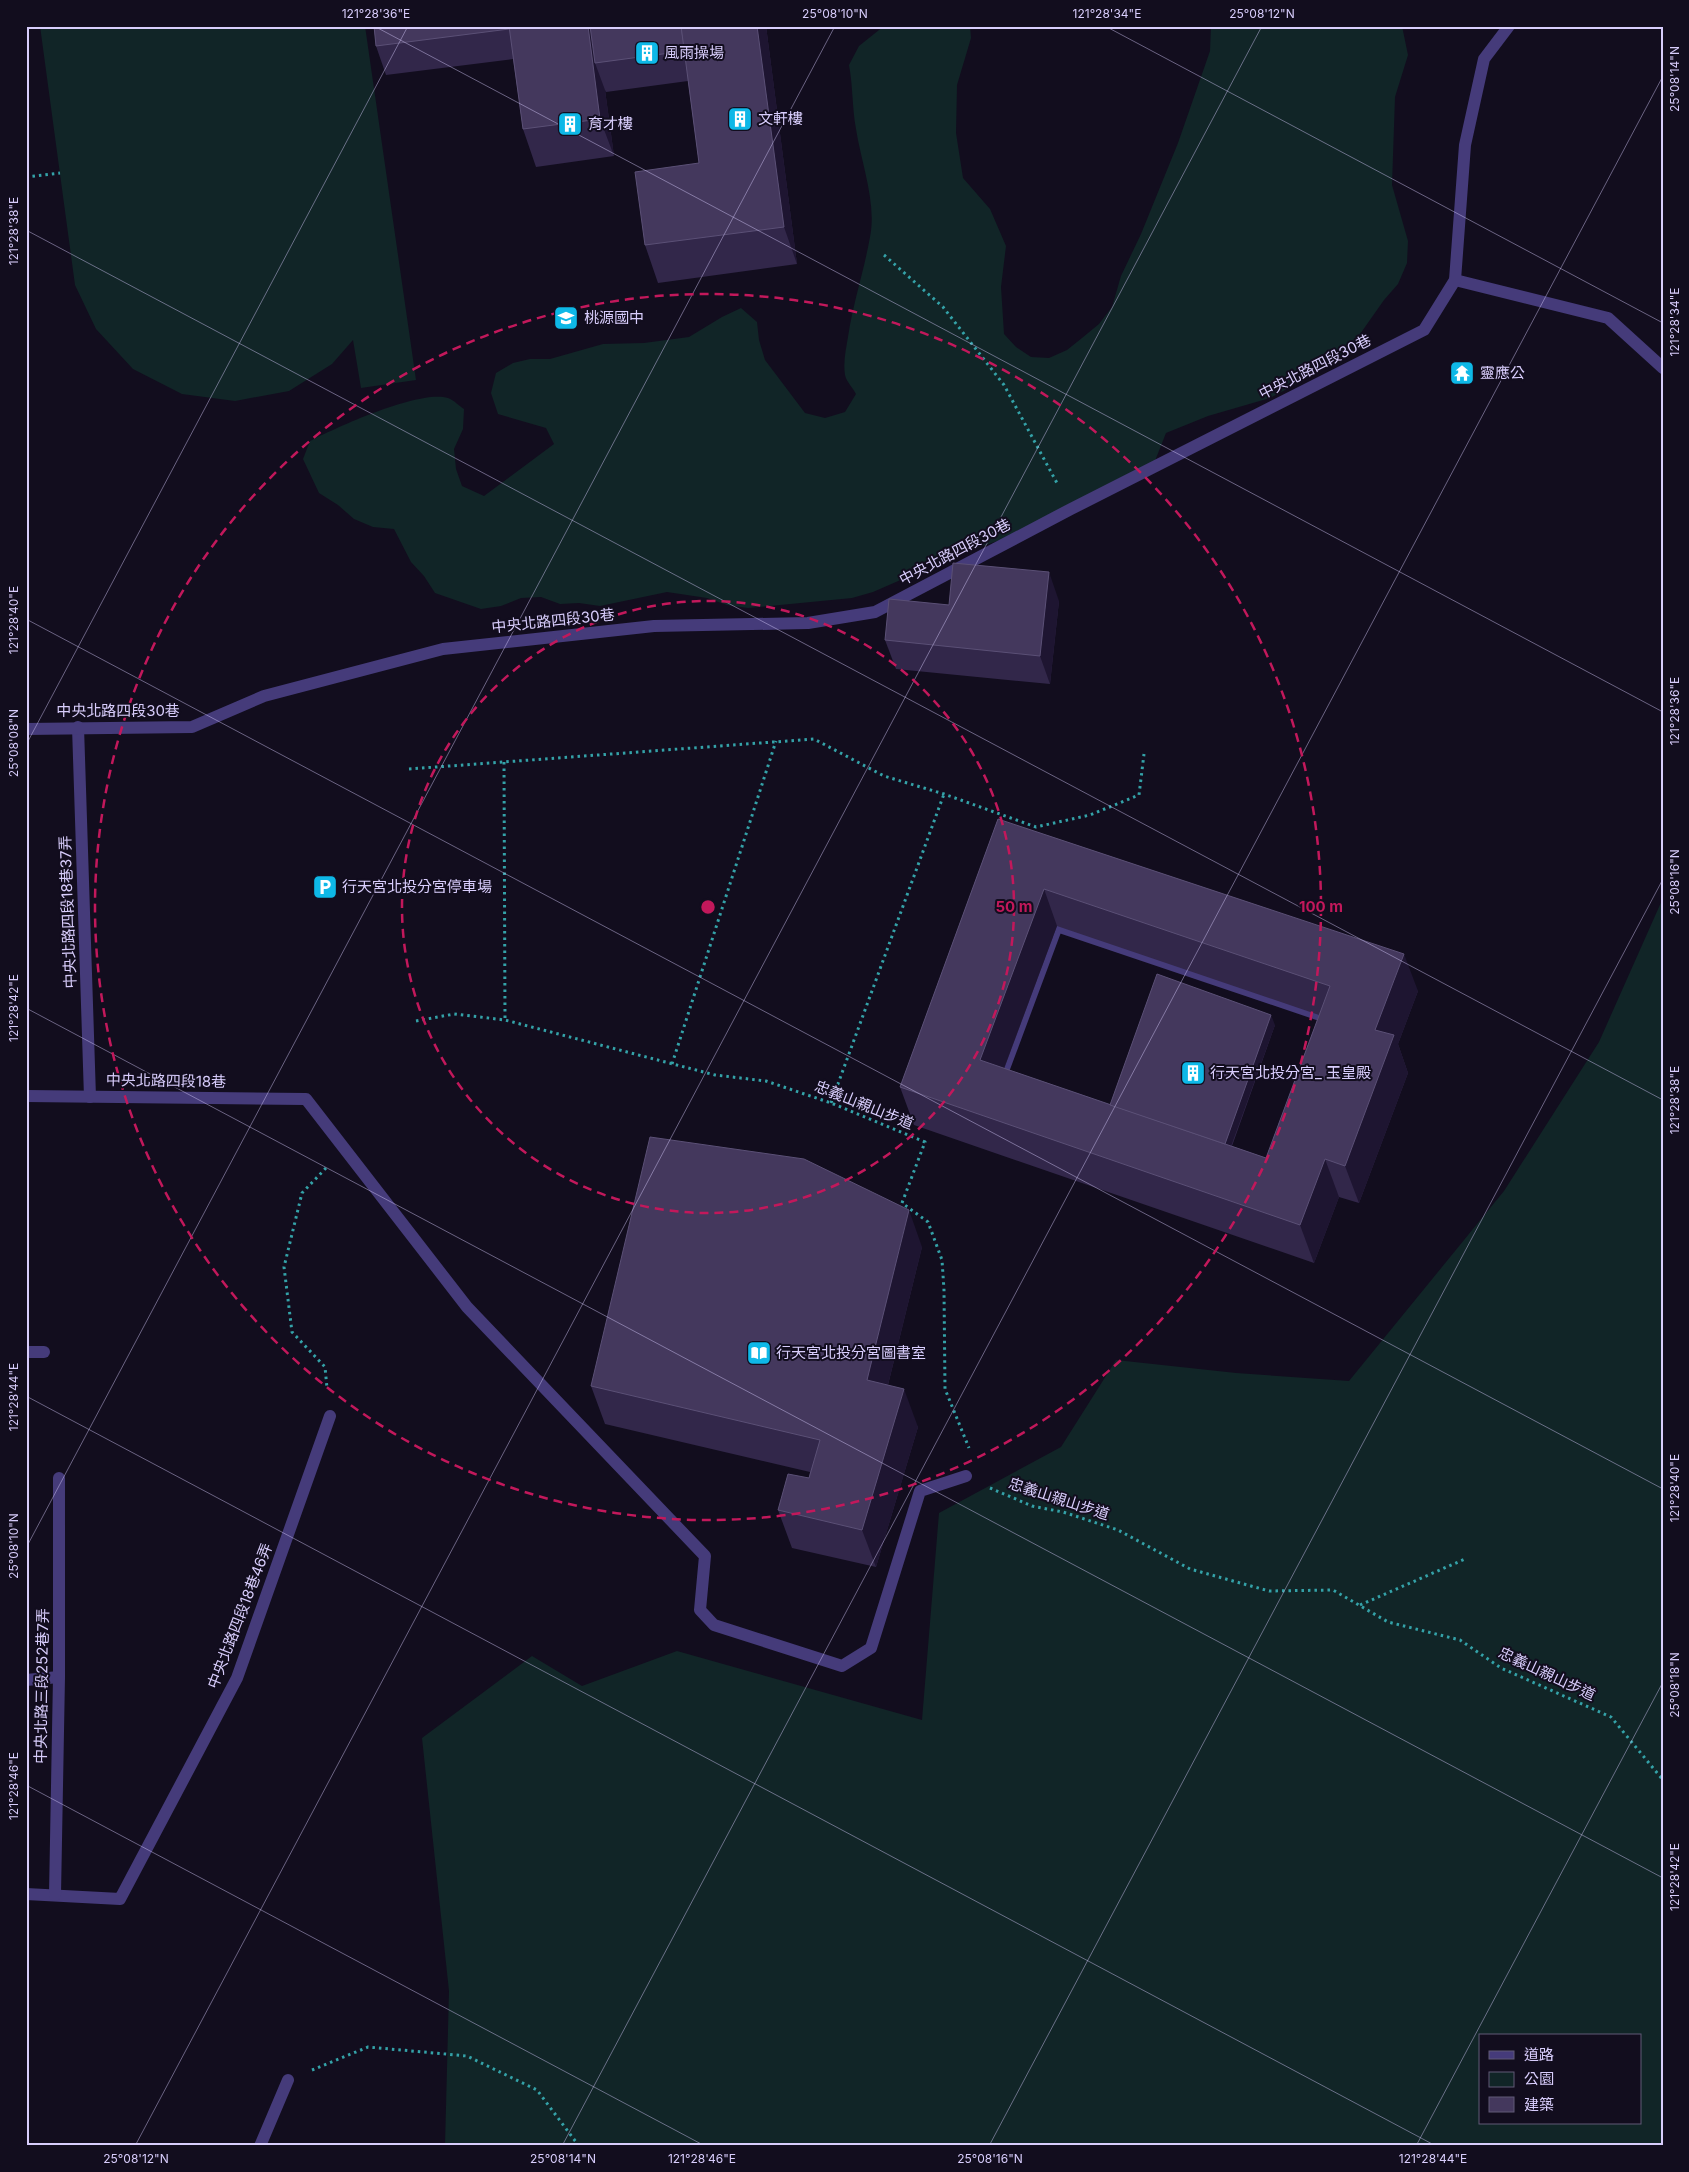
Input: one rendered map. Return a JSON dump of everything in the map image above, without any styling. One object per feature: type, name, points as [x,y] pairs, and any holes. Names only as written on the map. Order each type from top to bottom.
[{"type":"street","name":"中央北路四段30巷","points":[[26,729],[192,727],[264,696],[443,649],[654,626],[808,623],[875,612],[1071,509],[1424,330],[1455,280],[1465,145],[1484,59],[1509,26]]},
{"type":"street","points":[[1455,280],[1608,318],[1663,368]]},
{"type":"street","name":"中央北路四段18巷37弄","points":[[78,727],[90,1097]]},
{"type":"street","points":[[1057,926],[1344,1023],[1279,1195],[993,1098],[1057,926]]},
{"type":"street","name":"中央北路四段18巷","points":[[26,1096],[306,1099],[344,1149]]},
{"type":"street","points":[[344,1149],[467,1307],[705,1556],[700,1610],[714,1626],[842,1666],[849,1662],[871,1648],[920,1491],[966,1476]]},
{"type":"street","points":[[26,1352],[44,1352]]},
{"type":"street","name":"中央北路四段18巷46弄","points":[[56,1895],[120,1899],[237,1678],[330,1416]]},
{"type":"street","name":"中央北路三段252巷7弄","points":[[56,1895],[59,1478]]},
{"type":"street","points":[[26,1680],[59,1677]]},
{"type":"street","points":[[26,1894],[56,1895]]},
{"type":"street","points":[[260,2146],[288,2080]]},
{"type":"path","points":[[26,177],[60,173]]},
{"type":"path","points":[[884,255],[942,307],[1004,385],[1071,509]]},
{"type":"path","points":[[409,769],[814,738],[884,776],[944,794],[1036,828],[1090,815],[1139,795],[1144,754]]},
{"type":"path","points":[[672,1064],[776,741]]},
{"type":"path","points":[[504,762],[505,1020]]},
{"type":"path","points":[[831,1103],[944,794]]},
{"type":"path","name":"忠義山親山步道","points":[[416,1021],[454,1014],[505,1020],[715,1075],[766,1081],[831,1103],[925,1142],[902,1203],[928,1222],[942,1260],[945,1389],[970,1450],[966,1476],[1024,1503],[1063,1512],[1118,1530],[1190,1569],[1269,1591],[1333,1590],[1388,1622],[1460,1640],[1501,1668],[1611,1717],[1663,1780]]},
{"type":"path","points":[[330,1416],[325,1367],[292,1332],[289,1295],[284,1268],[302,1192],[344,1149]]},
{"type":"path","points":[[1359,1605],[1466,1559]]},
{"type":"path","points":[[288,2080],[368,2047],[467,2056],[537,2090],[579,2146]]},
{"type":"green space","points":[[40,26],[365,26],[416,380],[361,388],[353,340],[332,364],[289,391],[235,401],[182,394],[133,369],[96,329],[75,285]]},
{"type":"green space","points":[[884,26],[970,26],[971,38],[957,85],[956,133],[963,178],[990,209],[1006,246],[1001,287],[1004,334],[1016,347],[1031,357],[1049,358],[1067,350],[1082,338],[1099,324],[1112,307],[1121,276],[1141,234],[1178,143],[1210,51],[1211,26],[1402,26],[1408,55],[1395,97],[1392,185],[1408,241],[1407,263],[1398,284],[1384,300],[1346,354],[1328,367],[1270,398],[1208,416],[1166,433],[1151,471],[1003,539],[928,565],[912,575],[873,592],[852,598],[748,608],[727,605],[707,598],[667,592],[600,606],[579,603],[560,604],[541,597],[521,598],[501,606],[481,609],[435,593],[424,576],[411,562],[394,529],[373,527],[354,519],[338,505],[319,493],[303,459],[310,441],[379,411],[418,399],[435,397],[448,398],[464,409],[463,429],[454,449],[456,469],[462,486],[484,496],[554,444],[546,428],[498,414],[491,393],[496,373],[513,363],[530,359],[550,359],[603,344],[644,343],[689,337],[741,308],[757,322],[759,340],[765,360],[805,413],[825,418],[845,412],[856,394],[848,382],[844,370],[850,324],[868,250],[872,224],[868,183],[856,129],[849,65],[859,46]]},
{"type":"green space","points":[[1663,898],[1663,2146],[445,2146],[449,1991],[422,1738],[532,1656],[582,1686],[677,1651],[922,1720],[939,1513],[1061,1447],[1116,1360],[1236,1373],[1349,1381],[1504,1191],[1599,1042]]},
{"type":"building","points":[[374,26],[509,26],[509,29],[376,46]]},
{"type":"building","name":"育才樓","points":[[509,26],[588,26],[600,119],[523,129]]},
{"type":"building","points":[[590,26],[681,26],[685,51],[595,63]]},
{"type":"building","name":"文軒樓","points":[[681,26],[757,26],[784,227],[645,245],[635,172],[699,163]]},
{"type":"building","points":[[953,563],[1049,572],[1040,656],[885,640],[889,599],[949,605]]},
{"type":"building","points":[[998,819],[1404,954],[1375,1030],[1394,1035],[1345,1166],[1325,1159],[1300,1225],[900,1087]],"holes":[[[1044,889],[1330,986],[1266,1158],[980,1060]]]},
{"type":"building","name":"行天宮北投分宮_ 玉皇殿","points":[[1157,974],[1271,1015],[1225,1144],[1110,1105]]},
{"type":"building","name":"行天宮北投分宮圖書室","points":[[650,1137],[804,1159],[909,1210],[867,1380],[904,1389],[862,1530],[778,1510],[788,1474],[809,1478],[820,1440],[591,1386]]},
{"type":"place","name":"風雨操場","points":[[647,53]]},
{"type":"place","name":"文軒樓","points":[[740,119]]},
{"type":"place","name":"育才樓","points":[[570,124]]},
{"type":"place","name":"桃源國中","points":[[566,318]]},
{"type":"place","name":"靈應公","points":[[1462,373]]},
{"type":"place","name":"行天宮北投分宮停車場","points":[[325,887]]},
{"type":"place","name":"行天宮北投分宮_ 玉皇殿","points":[[1193,1073]]},
{"type":"place","name":"行天宮北投分宮圖書室","points":[[759,1353]]}]
